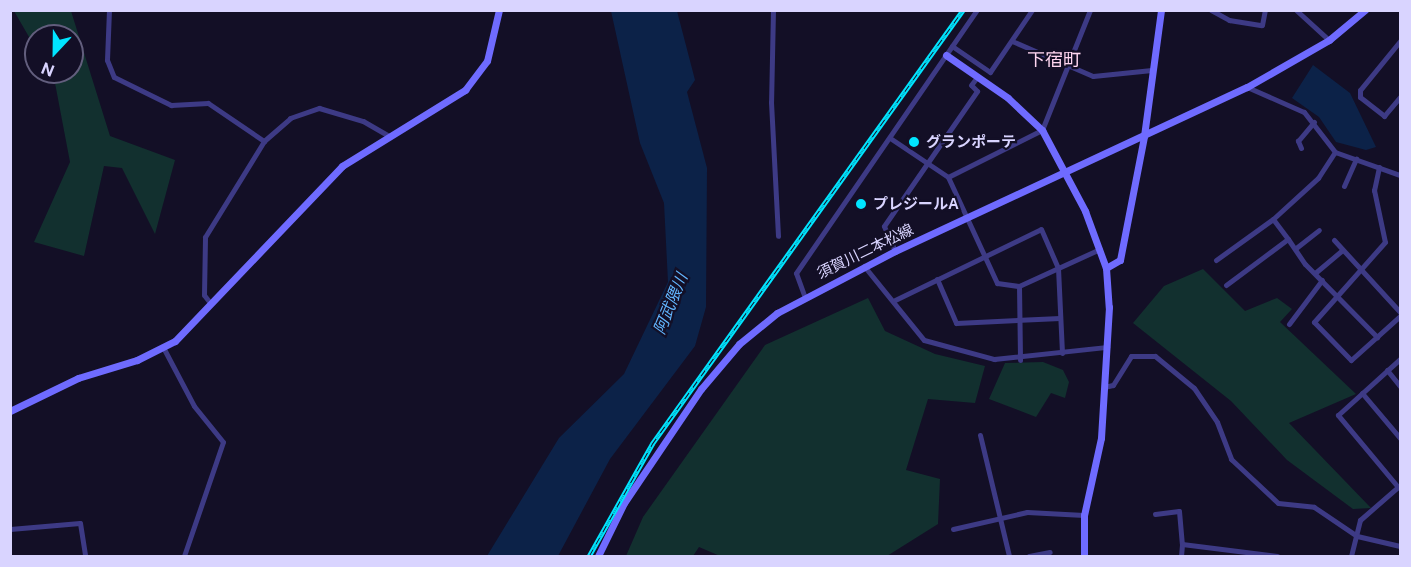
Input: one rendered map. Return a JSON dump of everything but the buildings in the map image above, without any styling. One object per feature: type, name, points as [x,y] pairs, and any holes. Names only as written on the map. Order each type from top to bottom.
[{"type":"street","points":[[109,10],[107,60],[114,77],[171,105],[208,103],[264,141]]},
{"type":"street","points":[[10,411],[78,378],[164,349],[211,304],[342,166],[387,135],[445,104],[481,73],[492,49],[499,10]]},
{"type":"street","points":[[773,10],[771,102],[778,236]]},
{"type":"street","points":[[804,295],[796,273],[977,10]]},
{"type":"street","points":[[952,46],[990,72],[1032,10]]},
{"type":"street","points":[[948,177],[1042,130],[1090,10]]},
{"type":"street","points":[[1106,268],[1120,260],[1144,136],[1161,10]]},
{"type":"street","points":[[1211,10],[1229,20],[1262,25],[1265,10]]},
{"type":"street","points":[[1296,10],[1329,40]]},
{"type":"street","name":"須賀川二本松線","points":[[598,556],[624,503],[701,389],[739,344],[804,295],[1247,87],[1329,40],[1360,12]]},
{"type":"street","points":[[1012,41],[1093,76],[1152,70]]},
{"type":"street","points":[[1400,99],[1384,116],[1360,97],[1360,90],[1401,41]]},
{"type":"street","points":[[946,55],[978,76],[1042,130],[1065,171],[1100,249],[1106,268],[1107,347],[1099,458],[1084,515],[1084,556]]},
{"type":"street","points":[[895,251],[884,226],[977,91],[971,85],[978,76]]},
{"type":"street","points":[[1247,87],[1304,112],[1335,152],[1401,175]]},
{"type":"street","points":[[211,304],[204,295],[205,237],[264,141],[290,118],[319,108],[363,120],[387,135]]},
{"type":"street","points":[[1301,148],[1298,141],[1314,122]]},
{"type":"street","points":[[890,138],[948,177],[997,283],[1019,286],[1100,249]]},
{"type":"street","points":[[1216,260],[1273,219],[1318,178],[1335,152]]},
{"type":"street","points":[[1344,186],[1356,159]]},
{"type":"street","points":[[1334,240],[1360,270],[1401,314],[1351,360],[1314,322],[1336,293],[1360,270],[1385,242],[1374,190],[1378,167]]},
{"type":"street","points":[[1273,219],[1315,273],[1377,337]]},
{"type":"street","points":[[895,300],[1041,229],[1058,268],[1062,353]]},
{"type":"street","points":[[1296,248],[1318,230]]},
{"type":"street","points":[[1226,285],[1288,238]]},
{"type":"street","points":[[1315,273],[1342,250]]},
{"type":"street","points":[[864,266],[895,300],[924,340],[994,359],[1020,360],[1107,347]]},
{"type":"street","points":[[937,279],[956,323],[1060,318]]},
{"type":"street","points":[[1289,324],[1322,280]]},
{"type":"street","points":[[1019,286],[1020,360]]},
{"type":"street","points":[[164,349],[194,406],[223,442],[184,556]]},
{"type":"street","points":[[1104,387],[1113,385],[1131,356],[1155,356],[1194,388],[1217,422],[1231,459],[1278,503],[1314,507],[1357,536],[1401,546]]},
{"type":"street","points":[[1351,556],[1360,520],[1399,486],[1338,415],[1401,359]]},
{"type":"street","points":[[1387,370],[1401,386]]},
{"type":"street","points":[[1362,393],[1401,438]]},
{"type":"street","points":[[980,435],[1002,519],[1009,556]]},
{"type":"street","points":[[953,529],[1039,511],[1084,515]]},
{"type":"street","points":[[1155,514],[1179,511],[1181,556]]},
{"type":"street","points":[[10,529],[80,523],[86,556]]},
{"type":"street","points":[[1182,544],[1277,556]]},
{"type":"street","points":[[1029,556],[1050,552]]},
{"type":"green space","points":[[14,11],[71,11],[75,24],[24,24],[24,28]]},
{"type":"green space","points":[[84,53],[110,136],[175,160],[155,234],[122,168],[104,166],[84,256],[34,242],[70,162],[55,84],[84,84]]},
{"type":"green space","points":[[1203,269],[1245,311],[1277,298],[1292,309],[1280,322],[1356,394],[1289,423],[1371,508],[1353,509],[1287,460],[1231,401],[1133,323],[1164,286]]},
{"type":"green space","points":[[868,298],[885,331],[935,354],[985,366],[975,403],[928,399],[906,470],[940,479],[938,524],[887,556],[720,556],[699,547],[693,556],[626,556],[643,517],[765,345]]},
{"type":"green space","points":[[1043,362],[1063,370],[1069,382],[1065,398],[1051,393],[1036,417],[989,399],[1005,363]]},
{"type":"water","name":"阿武隈川","points":[[611,11],[677,11],[695,80],[687,92],[707,168],[706,307],[695,346],[610,459],[558,556],[487,556],[559,438],[624,374],[668,282],[664,203],[640,143]]},
{"type":"water","points":[[1313,65],[1350,93],[1376,147],[1366,150],[1336,142],[1319,117],[1292,98]]},
{"type":"railway","points":[[589,556],[652,444],[963,10]]},
{"type":"place","name":"グランポーテ","points":[[914,142]]},
{"type":"place","name":"プレジールA","points":[[861,204]]},
{"type":"district","name":"下宿町","points":[[1054,60]]}]
